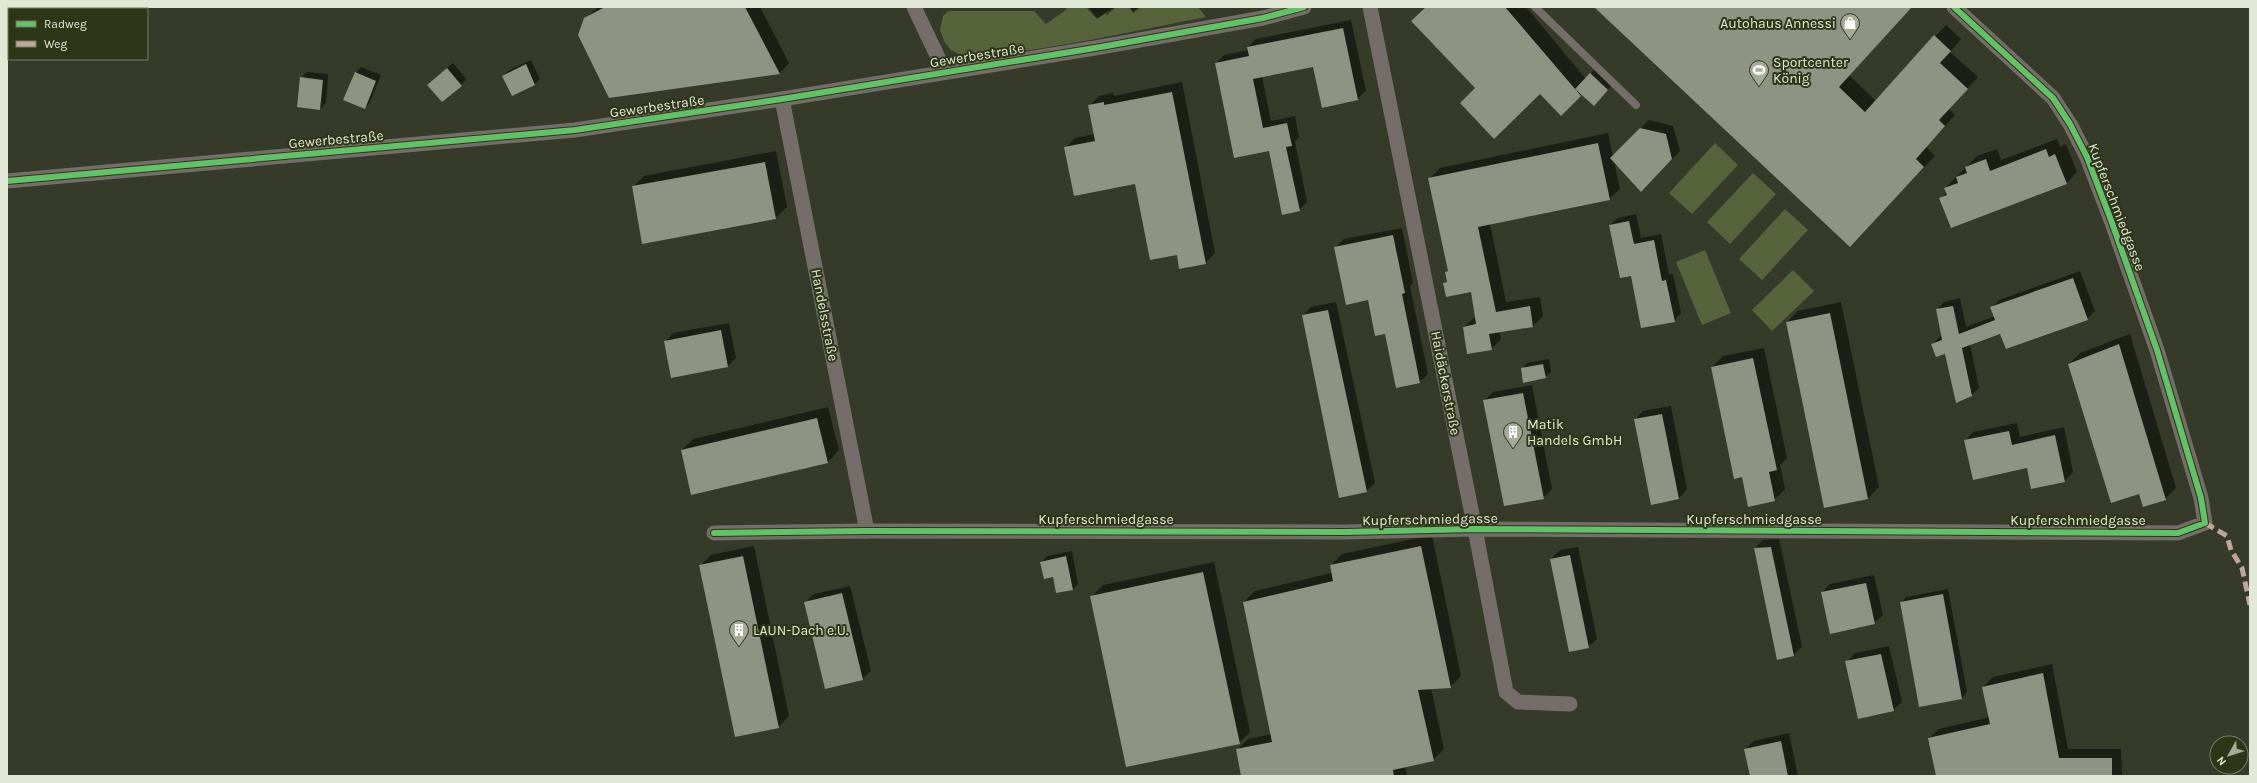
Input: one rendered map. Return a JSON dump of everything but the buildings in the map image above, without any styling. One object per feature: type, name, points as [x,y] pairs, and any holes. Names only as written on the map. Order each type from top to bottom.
[{"type":"street","points":[[914,7],[945,72]]},
{"type":"street","name":"Gewerbestraße","points":[[7,181],[575,130],[782,99],[1176,34],[1263,18],[1304,7]]},
{"type":"street","name":"Haidäckerstraße","points":[[1370,7],[1476,529],[1506,692],[1518,702],[1570,704]]},
{"type":"street","name":"Kupferschmiedgasse","points":[[714,533],[867,531],[1345,532],[1476,529],[2178,533],[2205,523],[2201,498],[2157,350],[2087,158],[2070,124],[2053,98],[1954,7]]},
{"type":"street","name":"Handelsstraße","points":[[782,99],[867,531]]},
{"type":"lane","points":[[1535,7],[1636,105]]},
{"type":"green space","points":[[1065,7],[1087,8],[1097,19],[1106,13],[1107,15],[1116,7],[1129,7],[1133,13],[1141,7],[1198,7],[1206,17],[1091,40],[970,60],[951,50],[945,43],[940,30],[943,16],[948,11],[1034,11],[1046,24],[1067,9]]},
{"type":"green space","points":[[1715,143],[1738,165],[1692,214],[1669,193]]},
{"type":"green space","points":[[1753,173],[1776,194],[1730,244],[1707,222]]},
{"type":"green space","points":[[1785,209],[1808,230],[1762,280],[1739,259]]},
{"type":"green space","points":[[1705,250],[1731,313],[1702,325],[1676,262]]},
{"type":"green space","points":[[1793,270],[1814,291],[1772,331],[1752,310]]},
{"type":"marked path","points":[[2205,523],[2227,536],[2231,550],[2242,568],[2250,605]]},
{"type":"cycle path","points":[[7,181],[575,130],[782,99],[1095,48],[1263,18],[1304,7]]},
{"type":"cycle path","points":[[714,533],[867,531],[1345,532],[1475,529],[2178,533],[2205,523],[2201,498],[2157,350],[2087,157],[2070,124],[2053,98],[1954,7]]},
{"type":"place","name":"Autohaus Annessi","points":[[1850,40]]},
{"type":"place","name":"Sportcenter König","points":[[1759,87]]},
{"type":"place","name":"Matik Handels GmbH","points":[[1513,449]]},
{"type":"place","name":"LAUN-Dach e.U.","points":[[739,647]]}]
